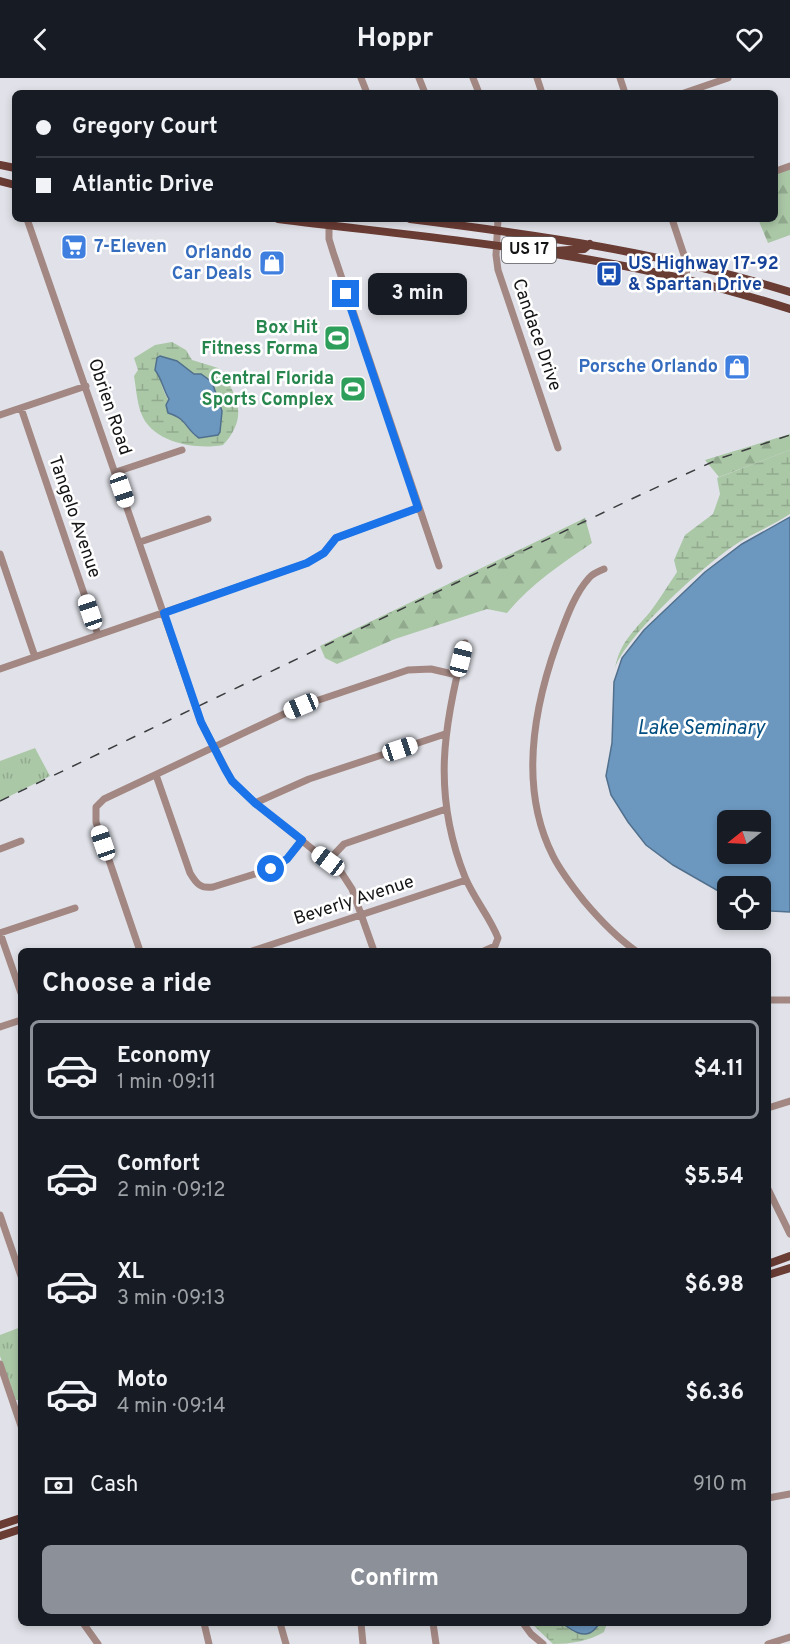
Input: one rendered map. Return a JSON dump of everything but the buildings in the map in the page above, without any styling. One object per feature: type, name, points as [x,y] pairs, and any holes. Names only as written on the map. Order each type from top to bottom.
[{"type":"main road","name":"US 17","points":[[329,222],[631,267],[790,309]]},
{"type":"main road","name":"US 17","points":[[462,222],[478,223],[498,231],[590,244],[687,264],[790,292]]},
{"type":"main road","points":[[542,252],[584,249],[590,244]]},
{"type":"main road","points":[[771,1263],[790,1256]]},
{"type":"main road","points":[[771,1274],[790,1268]]},
{"type":"main road","points":[[0,1525],[18,1519]]},
{"type":"main road","points":[[0,1536],[18,1529]]},
{"type":"street","points":[[691,90],[716,80],[728,78]]},
{"type":"street","name":"Obrien Road","points":[[28,222],[196,707],[213,746],[232,781],[255,803],[328,861],[347,880],[373,948]]},
{"type":"street","points":[[329,222],[333,252],[439,566]]},
{"type":"street","name":"Candace Drive","points":[[498,222],[496,246],[499,273],[558,448]]},
{"type":"street","points":[[673,222],[687,264],[686,280]]},
{"type":"street","points":[[0,415],[86,386]]},
{"type":"street","name":"Tangelo Avenue","points":[[21,408],[98,635]]},
{"type":"street","points":[[116,472],[182,450]]},
{"type":"street","points":[[0,669],[307,563],[324,553],[336,538],[418,508]]},
{"type":"street","points":[[140,542],[208,519]]},
{"type":"street","points":[[0,554],[35,657]]},
{"type":"street","points":[[604,569],[590,576],[578,596],[568,614],[547,671],[534,735],[533,780],[544,833],[552,855],[562,872],[591,910],[610,930],[632,948]]},
{"type":"street","points":[[465,643],[445,734],[443,777],[446,809],[456,854],[466,880],[496,934],[497,943],[491,948]]},
{"type":"street","points":[[139,948],[96,822],[96,807],[104,799],[301,706],[408,670],[430,669],[457,675]]},
{"type":"street","points":[[255,803],[309,778],[445,734]]},
{"type":"street","points":[[156,775],[190,873],[200,886],[213,887],[271,869],[287,859],[302,840]]},
{"type":"street","points":[[328,861],[338,848],[349,842],[446,809]]},
{"type":"street","points":[[0,849],[21,841]]},
{"type":"street","name":"Beverly Avenue","points":[[261,948],[466,880]]},
{"type":"street","points":[[18,984],[0,933],[75,908]]},
{"type":"street","points":[[771,1000],[790,1000]]},
{"type":"street","points":[[0,1027],[18,1021]]},
{"type":"street","points":[[771,1107],[790,1101]]},
{"type":"street","points":[[771,1195],[790,1234]]},
{"type":"street","points":[[0,1215],[18,1267]]},
{"type":"street","points":[[0,1364],[18,1405]]},
{"type":"street","points":[[771,1497],[790,1494]]},
{"type":"street","points":[[87,1626],[98,1644]]},
{"type":"street","points":[[205,1626],[209,1644]]},
{"type":"street","points":[[281,1626],[285,1644]]},
{"type":"street","points":[[361,1626],[363,1644]]},
{"type":"street","points":[[433,1626],[436,1644]]},
{"type":"street","points":[[525,1626],[543,1644]]},
{"type":"street","points":[[768,1644],[790,1637]]},
{"type":"green space","points":[[790,169],[790,235],[768,243],[759,222],[778,222],[778,173]]},
{"type":"green space","points":[[172,342],[186,350],[192,360],[218,368],[225,378],[235,397],[238,415],[231,435],[223,445],[200,446],[176,442],[165,438],[147,423],[141,413],[138,400],[134,376],[138,370],[134,358],[155,345]],"holes":[[[167,358],[187,369],[200,386],[220,427],[220,432],[194,435],[168,400],[162,384],[162,372]]]},
{"type":"green space","points":[[790,434],[790,450],[719,477],[705,460]]},
{"type":"green space","points":[[790,450],[790,514],[741,541],[709,564],[651,618],[622,654],[615,668],[624,644],[654,607],[677,572],[674,560],[685,535],[713,514],[720,494],[717,478]]},
{"type":"green space","points":[[585,518],[592,543],[536,584],[507,613],[487,609],[395,639],[337,664],[325,658],[320,646]]},
{"type":"green space","points":[[35,748],[50,776],[0,801],[0,761]]},
{"type":"green space","points":[[18,1328],[18,1400],[13,1396],[0,1356],[0,1335]]},
{"type":"green space","points":[[534,1626],[566,1626],[574,1632],[585,1633],[598,1626],[606,1626],[604,1632],[592,1638],[573,1643],[553,1644]]},
{"type":"water","points":[[160,356],[177,361],[194,374],[201,374],[212,382],[222,411],[218,435],[199,438],[183,421],[168,413],[166,405],[169,399],[155,370],[157,358]]},
{"type":"water","name":"Lake Seminary","points":[[790,517],[790,912],[771,911],[771,876],[717,876],[717,890],[673,865],[646,845],[628,822],[611,795],[606,776],[612,743],[614,682],[622,658],[644,630],[705,572],[742,544]]},
{"type":"water","points":[[566,1626],[598,1626],[586,1634],[577,1633]]},
{"type":"railway","points":[[0,801],[640,495],[721,458],[790,435]]},
{"type":"place","name":"7-Eleven","points":[[74,247]]},
{"type":"place","name":"Orlando Car Deals","points":[[272,263]]},
{"type":"place","name":"US Highway 17-92 & Spartan Drive","points":[[609,274]]},
{"type":"place","name":"Box Hit Fitness Forma","points":[[337,338]]},
{"type":"place","name":"Porsche Orlando","points":[[737,367]]},
{"type":"place","name":"Central Florida Sports Complex","points":[[353,389]]},
{"type":"route","points":[[271,869],[287,859],[302,840],[255,803],[232,781],[201,722],[164,613],[315,560],[336,538],[418,508],[346,294]]}]
